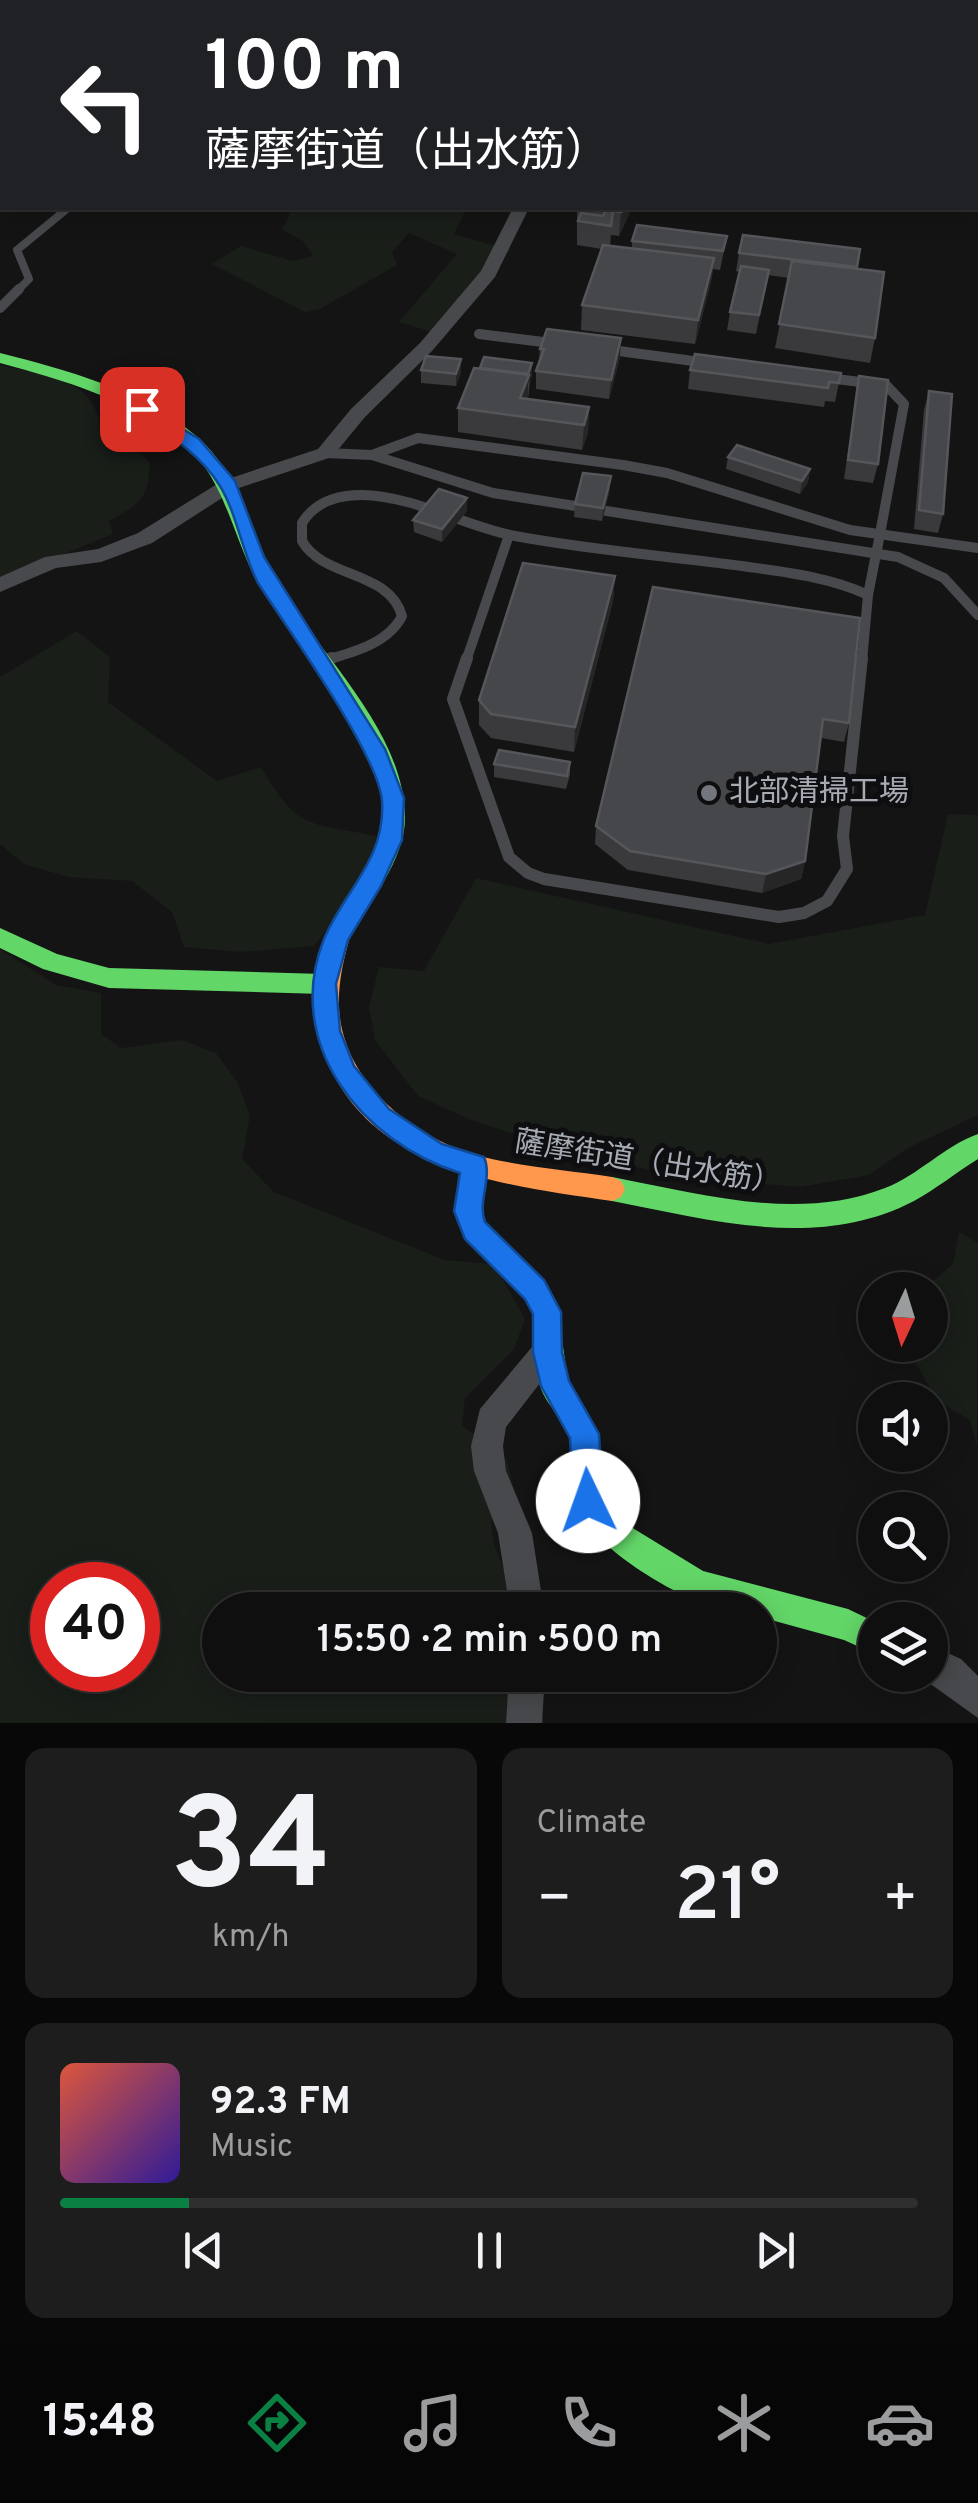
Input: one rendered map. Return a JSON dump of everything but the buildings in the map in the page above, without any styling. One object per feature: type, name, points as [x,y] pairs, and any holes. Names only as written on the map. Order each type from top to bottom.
[{"type":"street","points":[[0,584],[52,562],[100,555],[145,538],[229,485],[326,453],[358,413],[426,347],[489,273],[520,210]]},
{"type":"street","name":"薩摩街道（出水筋）","points":[[0,358],[126,400],[193,443],[229,485],[254,557],[378,755],[393,798],[394,821],[382,863],[337,938],[324,984],[334,1051],[361,1097],[401,1134],[434,1153],[474,1166],[738,1213],[826,1217],[908,1191],[978,1145]]},
{"type":"street","points":[[0,938],[51,962],[109,978],[324,984]]},
{"type":"street","points":[[474,1166],[468,1211],[475,1230],[534,1290],[547,1312],[548,1352],[556,1386],[584,1434],[588,1501],[620,1538],[697,1585],[858,1630]]},
{"type":"street","points":[[524,1592],[515,1533],[490,1471],[487,1446],[491,1420],[548,1352]]},
{"type":"street","points":[[948,1672],[978,1700]]},
{"type":"street","points":[[524,1723],[526,1692]]},
{"type":"lane","points":[[0,308],[28,278],[16,250],[66,210]]},
{"type":"lane","points":[[479,334],[573,346]]},
{"type":"lane","points":[[591,348],[721,364]]},
{"type":"lane","points":[[509,535],[453,699],[508,857],[544,879],[752,916],[804,913],[827,901],[847,869],[843,836],[868,596],[904,404],[886,385],[813,376]]},
{"type":"lane","points":[[372,455],[418,438],[623,465],[667,474],[850,530],[978,548]]},
{"type":"lane","points":[[326,453],[372,455],[492,493],[898,556],[943,574],[978,615]]},
{"type":"lane","points":[[321,662],[384,640],[400,619],[400,608],[386,590],[314,556],[305,547],[301,525],[312,509],[350,495],[398,499],[509,535],[828,581],[868,596]]},
{"type":"shaded area","points":[[292,210],[466,210],[454,234],[510,250],[469,296],[443,335],[399,322],[457,254],[409,233],[392,252],[397,265],[320,309],[305,312],[212,264],[241,246],[293,261],[313,256],[304,242],[282,229]]},
{"type":"shaded area","points":[[0,365],[50,376],[77,388],[96,411],[101,429],[129,442],[150,463],[147,486],[140,500],[109,521],[113,534],[0,580]]},
{"type":"shaded area","points":[[77,631],[110,657],[108,702],[217,781],[261,767],[285,803],[307,820],[376,836],[360,880],[314,946],[241,952],[184,947],[172,912],[132,881],[68,877],[24,864],[0,844],[0,677]]},
{"type":"shaded area","points":[[948,814],[978,815],[978,1115],[908,1148],[869,1175],[800,1187],[681,1177],[562,1150],[471,1120],[418,1096],[375,1040],[369,1007],[379,967],[424,971],[476,878],[769,944],[925,915]]},
{"type":"shaded area","points":[[0,949],[56,985],[101,993],[101,1034],[121,1048],[182,1040],[216,1053],[238,1083],[250,1116],[242,1159],[274,1192],[445,1260],[494,1264],[525,1319],[514,1349],[465,1398],[462,1425],[507,1460],[515,1495],[491,1522],[494,1544],[512,1592],[202,1592],[202,1692],[538,1692],[544,1723],[0,1723]]},
{"type":"shaded area","points":[[959,1232],[978,1243],[977,1447],[970,1420],[948,1407],[948,1382],[926,1382],[915,1362],[948,1362],[948,1272],[944,1272],[953,1264]]},
{"type":"traffic: fast","points":[[0,358],[73,379],[144,409],[187,437],[216,468],[267,581],[365,726],[391,788],[394,818],[387,849],[339,933]]},
{"type":"traffic: fast","points":[[0,937],[51,962],[109,978],[323,984]]},
{"type":"traffic: fast","points":[[612,1189],[753,1214],[824,1215],[893,1198],[978,1145]]},
{"type":"traffic: fast","points":[[474,1166],[468,1211],[475,1230],[534,1290],[547,1313],[548,1352],[555,1387],[584,1434],[588,1501],[620,1538],[697,1585],[858,1630]]},
{"type":"traffic: slow","points":[[339,933],[328,973],[327,1011],[335,1047],[351,1080],[374,1108],[403,1133],[437,1152],[475,1166],[612,1189]]},
{"type":"place","name":"北部清掃工場","points":[[709,793]]},
{"type":"route","points":[[142,409],[193,443],[229,485],[254,557],[268,583],[378,755],[393,798],[391,840],[330,958],[324,984],[328,1031],[343,1072],[380,1117],[434,1153],[474,1166],[468,1211],[475,1230],[534,1290],[547,1312],[548,1352],[556,1386],[584,1434],[588,1501]]}]
